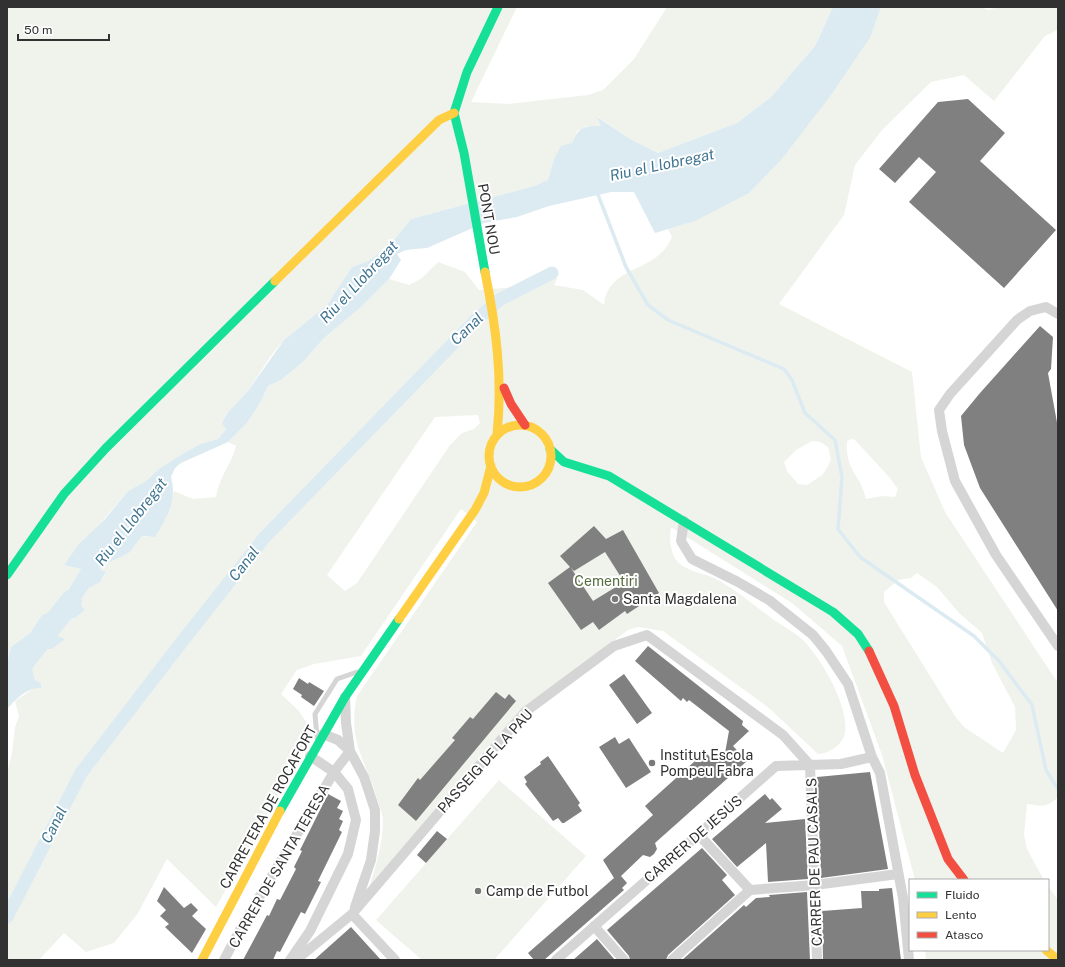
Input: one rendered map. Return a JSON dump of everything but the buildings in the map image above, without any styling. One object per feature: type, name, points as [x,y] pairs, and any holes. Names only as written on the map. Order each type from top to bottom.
[{"type":"street","points":[[7,575],[64,494],[106,448],[439,120],[454,113],[458,93],[465,75],[498,7]]},
{"type":"street","name":"PONT NOU","points":[[454,113],[457,122],[493,321],[501,382]]},
{"type":"street","points":[[1058,314],[1046,307],[1030,311],[1017,320],[950,394],[939,410],[942,431],[955,481],[996,556],[1058,646]]},
{"type":"street","points":[[501,382],[511,404],[525,425]]},
{"type":"street","points":[[475,510],[484,493],[491,466],[490,450],[497,434],[502,408],[501,382]]},
{"type":"street","points":[[497,434],[508,427],[525,425],[534,429],[542,435],[550,449],[564,462],[609,476],[833,612],[858,634],[872,656],[894,706],[915,775],[948,859],[963,879]]},
{"type":"street","points":[[542,477],[550,461],[550,449]]},
{"type":"street","points":[[491,466],[497,476],[511,485]]},
{"type":"street","points":[[475,510],[488,496],[511,485],[527,485],[542,477],[559,471],[580,468]]},
{"type":"street","name":"CARRETERA DE ROCAFORT","points":[[202,960],[310,756],[345,697],[475,510]]},
{"type":"street","points":[[684,521],[681,541],[692,559],[738,582],[769,600],[797,621],[822,646],[848,684],[872,757],[880,773],[906,922],[909,960]]},
{"type":"street","name":"PASSEIG DE LA PAU","points":[[352,914],[525,712],[614,646],[647,635],[783,735],[810,765]]},
{"type":"street","points":[[345,697],[346,723],[350,751]]},
{"type":"street","points":[[296,960],[352,914],[371,860],[375,830],[375,810],[364,777],[350,751],[338,740],[321,738]]},
{"type":"street","name":"CARRER DE SANTA TERESA","points":[[224,960],[242,926],[334,772],[350,751]]},
{"type":"street","points":[[290,960],[310,931],[345,861],[356,820],[348,789],[334,772],[310,756]]},
{"type":"street","name":"CARRER DE JESÚS","points":[[556,960],[776,766],[842,764],[872,757]]},
{"type":"street","name":"CARRER DE PAU CASALS","points":[[810,765],[817,960]]},
{"type":"street","points":[[698,834],[750,890]]},
{"type":"street","points":[[672,960],[750,890],[815,885],[898,874]]},
{"type":"street","points":[[352,914],[395,960]]},
{"type":"street","points":[[594,926],[624,960]]},
{"type":"street","points":[[1047,951],[1058,960]]},
{"type":"lane","points":[[321,738],[315,714],[337,679],[364,670]]},
{"type":"green space","points":[[7,7],[517,7],[471,102],[508,104],[588,95],[603,90],[634,59],[667,7],[833,7],[815,46],[771,97],[737,123],[658,153],[632,140],[598,117],[601,126],[587,126],[577,131],[572,143],[554,159],[548,180],[534,186],[411,219],[388,247],[368,261],[352,267],[327,305],[284,340],[270,357],[248,391],[229,411],[226,429],[218,439],[200,444],[184,453],[160,468],[146,481],[128,491],[64,565],[81,569],[67,592],[50,612],[42,615],[30,633],[11,647],[7,665]]},
{"type":"green space","name":"Cementiri","points":[[881,7],[981,7],[988,10],[998,7],[1058,7],[1058,30],[1045,36],[994,101],[964,75],[931,82],[883,129],[855,165],[844,215],[779,304],[912,372],[921,457],[945,512],[1058,683],[1058,797],[1047,805],[1027,804],[1024,835],[1027,849],[1043,879],[915,879],[882,755],[842,646],[792,603],[671,527],[670,537],[672,552],[680,564],[692,571],[714,578],[730,587],[774,620],[797,635],[811,649],[826,671],[839,697],[845,722],[845,733],[841,741],[835,748],[822,754],[818,754],[769,708],[663,631],[638,627],[628,630],[525,707],[369,888],[377,862],[383,828],[383,819],[356,737],[354,711],[357,696],[477,522],[461,509],[361,656],[314,664],[297,670],[281,694],[299,711],[313,733],[216,907],[167,859],[138,913],[114,943],[86,952],[64,933],[39,960],[7,960],[7,774],[12,753],[15,727],[19,716],[15,701],[41,683],[35,680],[32,670],[32,663],[42,649],[52,649],[42,639],[54,623],[75,618],[85,610],[77,603],[89,588],[100,582],[106,573],[99,570],[102,566],[129,553],[142,536],[150,537],[166,519],[174,491],[193,499],[216,497],[220,483],[232,459],[236,446],[228,442],[247,423],[260,403],[268,386],[281,380],[303,362],[324,338],[360,308],[389,279],[409,285],[422,278],[438,262],[465,272],[479,290],[515,287],[550,268],[557,279],[554,285],[583,290],[604,305],[607,292],[614,282],[623,275],[656,257],[665,249],[672,237],[668,229],[695,221],[871,36]],"holes":[[[478,415],[480,423],[474,429],[462,433],[450,445],[357,583],[345,591],[327,575],[435,417]],[[851,439],[855,440],[890,478],[898,489],[895,497],[882,496],[866,499],[861,484],[848,460],[847,441]],[[812,441],[820,442],[828,447],[831,460],[822,475],[807,485],[798,484],[787,471],[784,462],[796,450]],[[917,573],[937,587],[959,613],[982,633],[992,663],[1015,707],[1016,730],[1003,753],[964,727],[955,716],[884,602],[884,592],[898,580],[911,578]]]},
{"type":"green space","name":"Camp de Futbol","points":[[499,780],[586,856],[494,960],[422,960],[376,920]]},
{"type":"green space","points":[[1049,887],[1058,900],[1058,960],[926,960],[925,951],[1049,951]]},
{"type":"water","points":[[833,7],[881,7],[871,36],[831,95],[781,160],[749,193],[695,221],[655,233],[634,192],[611,192],[549,206],[517,217],[484,223],[427,248],[406,250],[397,254],[401,260],[389,279],[360,308],[324,338],[303,362],[281,380],[268,386],[260,403],[247,423],[228,442],[181,463],[175,468],[171,477],[173,493],[170,508],[155,537],[142,536],[129,553],[102,566],[100,570],[106,572],[100,582],[89,588],[78,603],[85,610],[75,618],[54,623],[49,628],[50,634],[44,639],[58,636],[65,639],[52,649],[42,649],[34,660],[32,667],[33,675],[35,680],[41,683],[41,688],[31,689],[26,692],[7,709],[7,665],[11,647],[30,633],[42,615],[50,612],[67,592],[81,569],[64,565],[79,544],[105,519],[128,491],[146,481],[160,468],[184,453],[200,444],[218,439],[226,429],[222,423],[229,411],[248,391],[284,340],[327,305],[352,267],[368,261],[388,247],[411,219],[534,186],[548,180],[554,159],[561,146],[572,143],[577,133],[583,128],[590,126],[601,126],[597,117],[632,140],[658,153],[737,123],[771,97],[815,46]]},
{"type":"waterway","points":[[597,192],[626,267],[648,305],[668,320],[784,369],[792,380],[805,413],[835,440],[842,477],[838,529],[860,557],[974,636],[999,661],[1032,705],[1046,770],[1058,789]]},
{"type":"waterway","name":"Canal","points":[[7,917],[81,773],[264,538],[475,321],[499,300],[552,273]]},
{"type":"waterway","name":"Riu el Llobregat","points":[[7,683],[71,601]]},
{"type":"traffic: fast","points":[[485,272],[464,153],[454,113],[467,72],[498,7]]},
{"type":"traffic: fast","points":[[7,575],[64,494],[106,448],[275,281]]},
{"type":"traffic: fast","points":[[550,449],[564,462],[609,476],[833,612],[858,634],[869,651]]},
{"type":"traffic: fast","points":[[280,811],[345,697],[399,619]]},
{"type":"traffic: slow","points":[[275,281],[439,120],[454,113]]},
{"type":"traffic: slow","points":[[485,272],[495,332],[499,373],[499,413],[497,434]]},
{"type":"traffic: slow","points":[[520,425],[532,428],[542,434],[548,444],[551,456],[548,468],[542,478],[532,484],[520,487],[508,484],[498,478],[492,468],[489,456],[492,444],[498,434],[508,428],[520,425]]},
{"type":"traffic: slow","points":[[399,619],[475,510],[484,493],[491,466]]},
{"type":"traffic: slow","points":[[202,960],[280,811]]},
{"type":"traffic: slow","points":[[1047,951],[1058,960]]},
{"type":"traffic: jam","points":[[504,388],[511,404],[525,425]]},
{"type":"traffic: jam","points":[[869,651],[894,706],[915,775],[948,859],[963,879]]},
{"type":"place","name":"Santa Magdalena","points":[[615,599]]},
{"type":"place","name":"Institut Escola Pompeu Fabra","points":[[652,763]]},
{"type":"place","name":"Camp de Futbol","points":[[478,891]]}]
